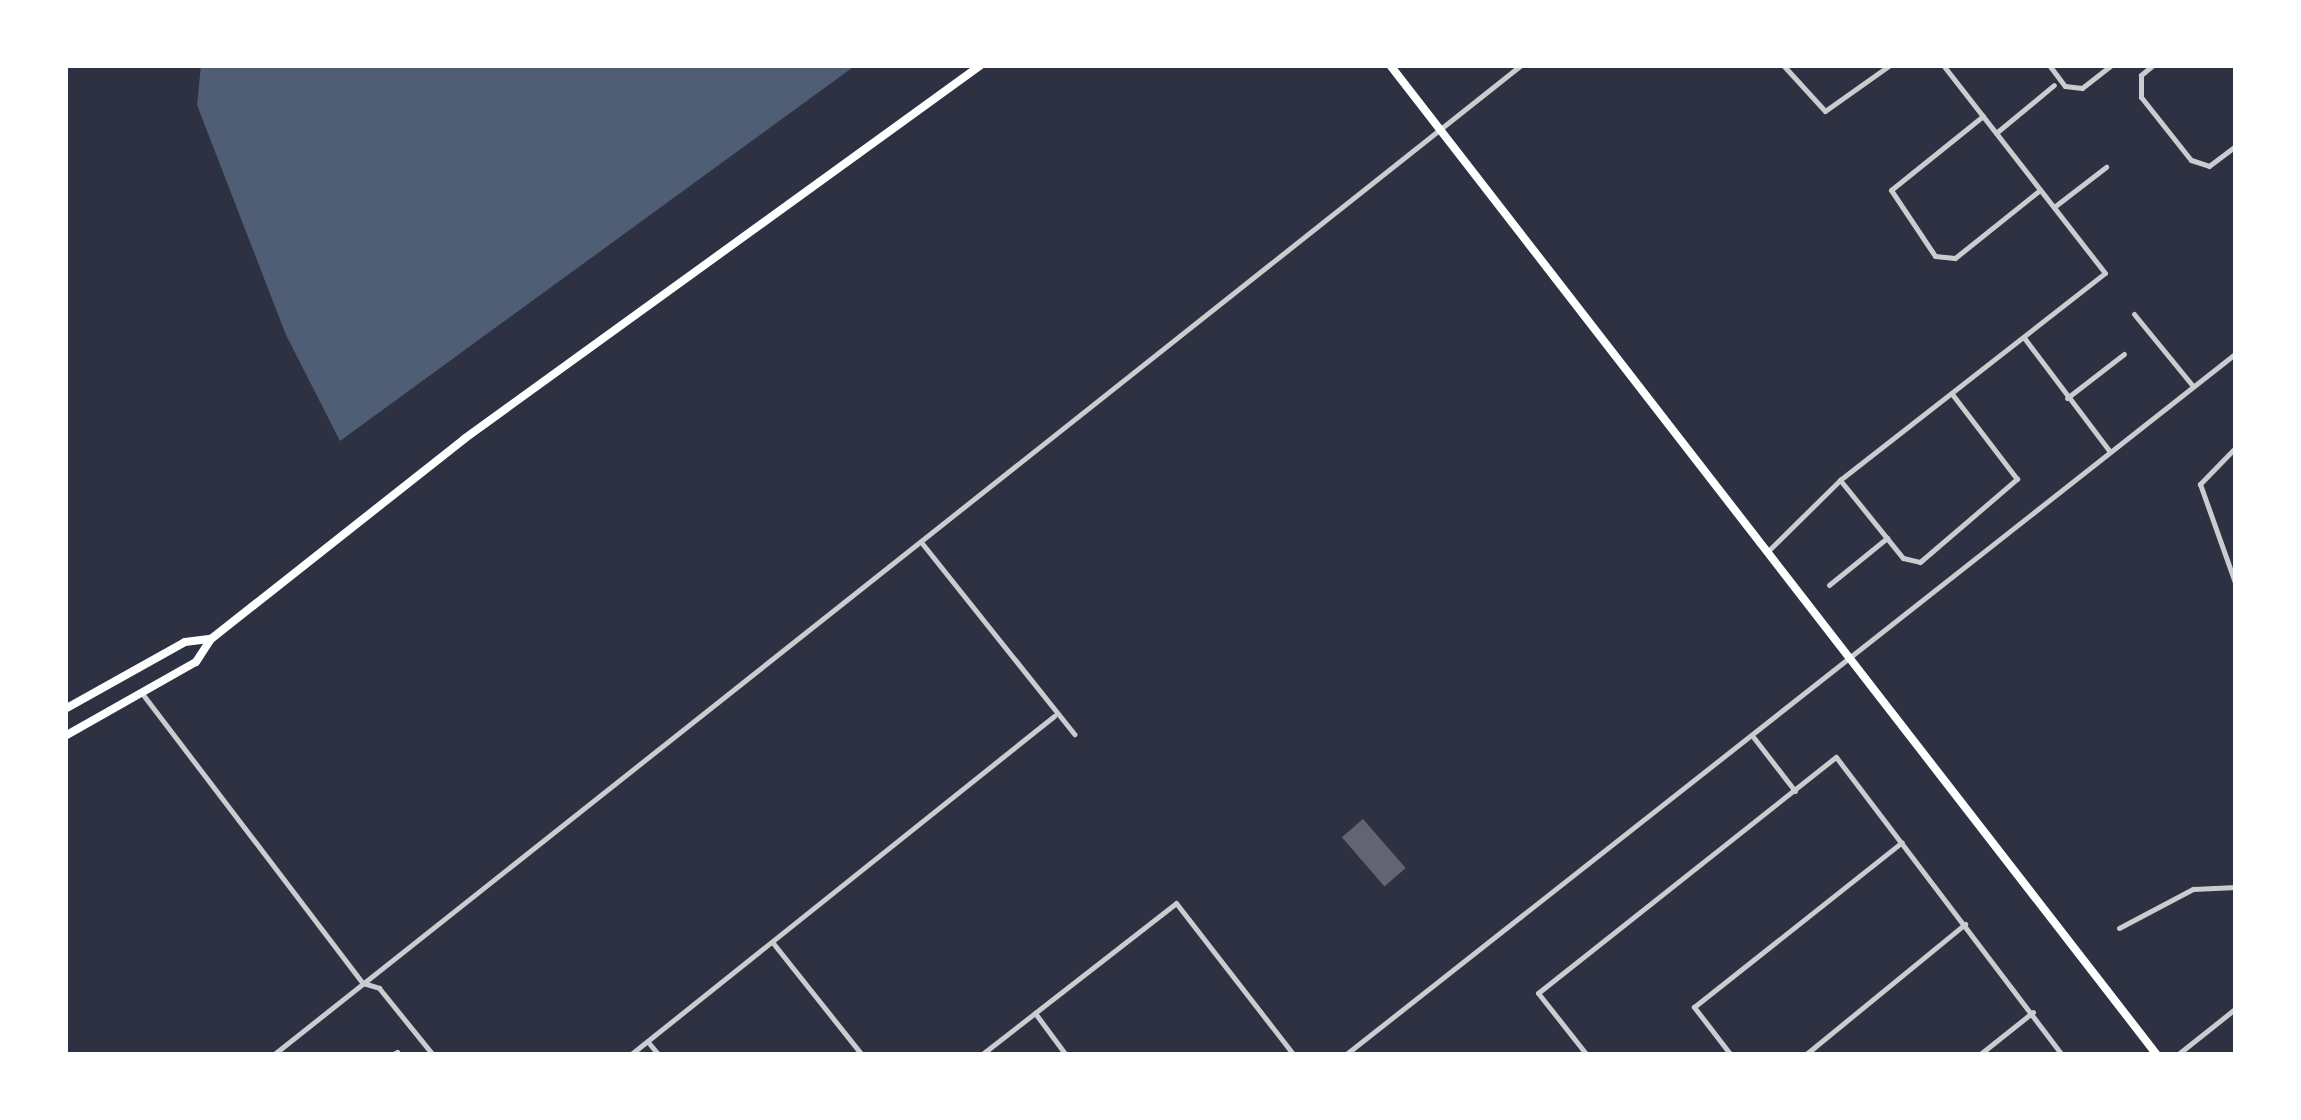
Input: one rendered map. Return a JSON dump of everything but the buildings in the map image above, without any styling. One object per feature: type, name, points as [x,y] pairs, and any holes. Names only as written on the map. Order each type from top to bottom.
[{"type":"main road","points":[[65,736],[144,696],[196,662],[210,639],[566,362],[982,65]]},
{"type":"main road","points":[[1390,65],[2157,1055]]},
{"type":"main road","points":[[65,709],[185,642],[210,639]]},
{"type":"street","points":[[273,1055],[1521,65]]},
{"type":"street","points":[[1783,65],[1826,111],[1890,65]]},
{"type":"street","points":[[1767,552],[1840,480],[2026,339],[2105,273],[1942,65]]},
{"type":"street","points":[[2049,65],[2066,86],[2082,88],[2112,65]]},
{"type":"street","points":[[2154,65],[2137,85],[2200,166],[2236,146]]},
{"type":"street","points":[[1996,133],[2054,86]]},
{"type":"street","points":[[1984,116],[1891,190],[1940,258],[1955,258],[2040,190]]},
{"type":"street","points":[[2054,207],[2106,167]]},
{"type":"street","points":[[2134,314],[2193,386]]},
{"type":"street","points":[[2026,339],[2110,452]]},
{"type":"street","points":[[1344,1055],[1852,662],[2236,353]]},
{"type":"street","points":[[2067,398],[2124,354]]},
{"type":"street","points":[[1840,480],[1912,562],[2017,480],[1952,394]]},
{"type":"street","points":[[2236,448],[2200,484],[2236,585]]},
{"type":"street","points":[[1828,585],[1887,538]]},
{"type":"street","points":[[921,542],[1054,716],[1074,734]]},
{"type":"street","points":[[144,696],[363,983],[379,988],[433,1055]]},
{"type":"street","points":[[630,1055],[1054,716]]},
{"type":"street","points":[[1754,738],[1796,791]]},
{"type":"street","points":[[1587,1055],[1538,993],[1836,756],[2062,1055]]},
{"type":"street","points":[[1731,1055],[1694,1006],[1902,842]]},
{"type":"street","points":[[2119,928],[2194,889],[2236,887]]},
{"type":"street","points":[[982,1055],[1176,904],[1294,1055]]},
{"type":"street","points":[[1805,1055],[1966,924]]},
{"type":"street","points":[[773,944],[862,1055]]},
{"type":"street","points":[[2178,1055],[2236,1008]]},
{"type":"street","points":[[1979,1055],[2033,1012]]},
{"type":"street","points":[[1035,1014],[1066,1055]]},
{"type":"street","points":[[648,1041],[659,1055]]},
{"type":"water","points":[[201,65],[856,65],[340,441],[286,335],[197,105]]}]
